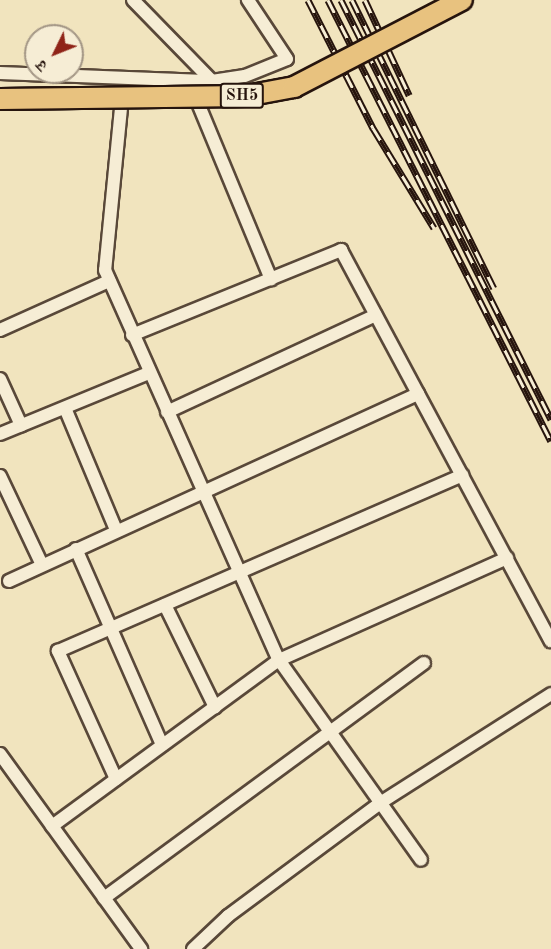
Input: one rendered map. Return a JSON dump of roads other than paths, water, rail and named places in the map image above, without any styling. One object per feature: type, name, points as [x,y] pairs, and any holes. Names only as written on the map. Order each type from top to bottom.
[{"type":"main road","name":"SH5","points":[[0,99],[246,96],[294,87],[462,0]]},
{"type":"street","points":[[133,0],[212,81]]},
{"type":"street","points":[[0,73],[212,81],[245,76],[287,59],[248,0]]},
{"type":"street","points":[[189,80],[271,279]]},
{"type":"street","points":[[122,98],[105,270],[109,281],[279,660],[421,860]]},
{"type":"street","points":[[132,335],[341,250],[551,641]]},
{"type":"street","points":[[0,330],[109,281]]},
{"type":"street","points":[[167,412],[376,315]]},
{"type":"street","points":[[0,434],[149,373]]},
{"type":"street","points":[[0,379],[21,425]]},
{"type":"street","points":[[9,581],[202,489],[418,394]]},
{"type":"street","points":[[65,408],[116,530]]},
{"type":"street","points":[[116,779],[58,651],[462,475]]},
{"type":"street","points":[[0,476],[42,565]]},
{"type":"street","points":[[76,549],[108,630],[162,745]]},
{"type":"street","points":[[52,826],[279,660],[507,558]]},
{"type":"street","points":[[165,605],[215,707]]},
{"type":"street","points":[[104,898],[424,663]]},
{"type":"street","points":[[198,947],[380,803],[551,694]]},
{"type":"street","points":[[0,754],[141,949]]},
{"type":"railway","points":[[308,0],[373,128],[434,228]]},
{"type":"railway","points":[[328,0],[551,441]]},
{"type":"railway","points":[[341,0],[551,419]]},
{"type":"railway","points":[[352,0],[494,288]]},
{"type":"railway","points":[[365,0],[409,95]]}]
